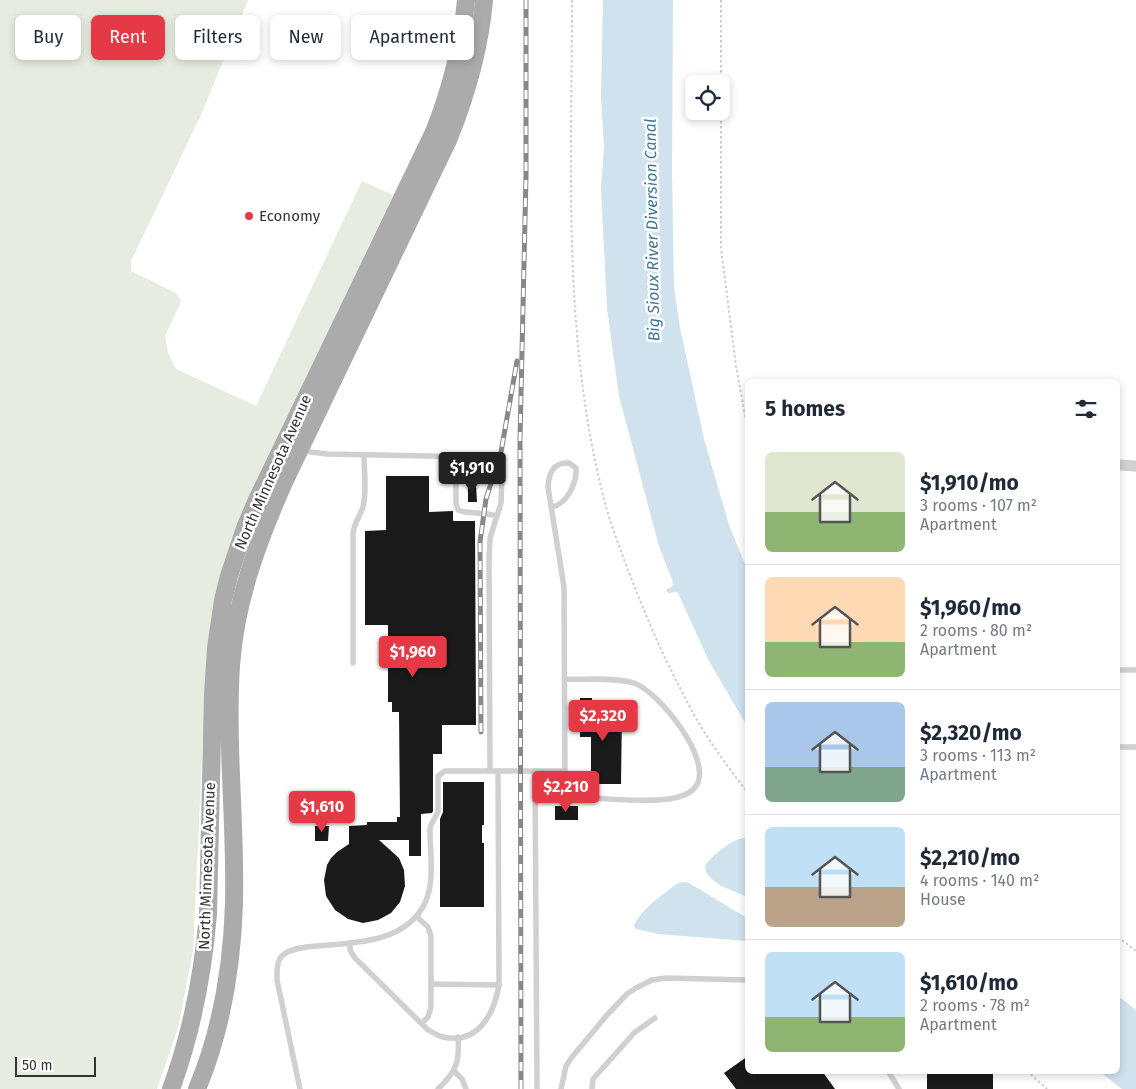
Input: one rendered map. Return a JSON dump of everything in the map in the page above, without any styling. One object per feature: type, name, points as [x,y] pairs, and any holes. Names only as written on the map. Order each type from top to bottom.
[{"type":"main road","name":"North Minnesota Avenue","points":[[171,1089],[192,1021],[206,944],[214,669],[218,626],[229,576],[245,528],[257,500],[434,132],[453,78],[464,26],[466,0]]},
{"type":"main road","name":"North Minnesota Avenue","points":[[197,1089],[217,1025],[232,936],[234,866],[230,696],[234,641],[243,591],[271,511],[449,138],[472,71],[480,34],[484,0]]},
{"type":"street","points":[[1120,465],[1136,466]]},
{"type":"lane","points":[[301,448],[316,454],[485,458],[492,461],[500,470],[502,474],[501,497],[490,538],[489,560],[490,771]]},
{"type":"lane","points":[[353,662],[353,527],[362,508],[364,498],[364,455]]},
{"type":"lane","points":[[456,456],[456,504],[458,510],[463,512],[484,512],[497,516]]},
{"type":"lane","points":[[552,507],[564,502],[574,483],[576,468],[569,463],[558,463],[553,467],[548,487],[564,587],[565,771],[568,788],[572,792],[584,797],[661,800],[671,799],[691,792],[697,786],[700,768],[692,746],[655,696],[645,688],[634,683],[565,679]]},
{"type":"lane","points":[[1120,670],[1136,670]]},
{"type":"lane","points":[[1120,747],[1136,747]]},
{"type":"lane","points":[[300,1089],[280,997],[277,968],[282,956],[297,949],[373,940],[405,928],[416,916],[425,903],[428,892],[430,830],[438,812],[438,776],[445,771],[565,771]]},
{"type":"lane","points":[[350,943],[350,950],[354,958],[428,1030],[442,1037],[458,1038],[470,1035],[482,1025],[491,1013],[497,999],[499,985],[498,771]]},
{"type":"lane","points":[[535,771],[537,1089]]},
{"type":"lane","points":[[416,916],[428,926],[430,931],[430,1012],[422,1023]]},
{"type":"lane","points":[[561,1089],[566,1066],[572,1057],[626,994],[636,988],[652,980],[666,978],[745,980]]},
{"type":"lane","points":[[431,984],[499,985]]},
{"type":"lane","points":[[592,1089],[593,1078],[634,1033],[654,1018]]},
{"type":"lane","points":[[438,1089],[454,1071],[459,1058],[458,1038]]},
{"type":"lane","points":[[454,1071],[462,1079],[466,1089]]},
{"type":"lane","points":[[890,1074],[899,1089]]},
{"type":"path","points":[[572,0],[572,244],[574,309],[585,405],[603,495],[630,577],[654,633],[700,725],[745,790]]},
{"type":"path","points":[[721,0],[721,75]]},
{"type":"path","points":[[721,120],[721,248],[736,366],[745,416]]},
{"type":"path","points":[[1120,939],[1136,951]]},
{"type":"path","points":[[1030,1074],[1047,1089]]},
{"type":"shaded area","points":[[0,0],[248,0],[242,15],[175,15],[175,60],[223,60],[201,115],[131,261],[131,271],[176,293],[181,302],[165,336],[168,353],[176,369],[256,406],[362,181],[393,195],[252,493],[228,551],[220,584],[205,694],[193,951],[178,1028],[157,1089],[0,1089]]},
{"type":"water","name":"Big Sioux River Diversion Canal","points":[[603,0],[673,0],[672,171],[674,288],[680,328],[704,439],[729,525],[745,564],[745,723],[709,661],[678,593],[668,593],[666,590],[674,585],[659,546],[619,396],[607,308],[601,188],[604,147],[601,97]]},
{"type":"water","points":[[745,838],[745,896],[715,882],[706,872],[705,866],[723,848]]},
{"type":"water","points":[[678,883],[689,883],[745,917],[745,941],[658,934],[636,929],[634,925],[648,907]]},
{"type":"water","points":[[1120,998],[1136,1010],[1136,1089],[1122,1089],[1103,1074],[1120,1074]]},
{"type":"building","points":[[386,476],[429,476],[429,512],[453,511],[453,521],[475,521],[476,725],[442,725],[442,754],[433,754],[433,811],[432,813],[421,814],[421,856],[409,856],[409,840],[379,840],[399,858],[404,870],[405,886],[400,902],[391,913],[378,920],[363,923],[348,919],[335,910],[326,896],[324,880],[327,865],[331,858],[349,844],[349,826],[367,825],[367,822],[397,822],[397,817],[400,817],[399,712],[392,712],[392,702],[388,702],[388,625],[365,625],[365,531],[386,530]]},
{"type":"building","points":[[468,485],[476,485],[477,502],[468,502]]},
{"type":"building","points":[[580,698],[592,698],[592,711],[622,711],[621,784],[591,784],[591,737],[580,737]]},
{"type":"building","points":[[443,782],[484,782],[482,843],[484,843],[484,907],[440,907],[440,819],[443,812]]},
{"type":"building","points":[[555,806],[578,806],[578,820],[555,820]]},
{"type":"building","points":[[315,826],[329,826],[328,841],[315,841]]},
{"type":"building","points":[[745,1058],[745,1074],[824,1074],[835,1089],[736,1089],[724,1073]]},
{"type":"building","points":[[927,1074],[993,1074],[993,1089],[927,1089]]},
{"type":"railway","points":[[521,1089],[520,439],[526,176],[526,0]]},
{"type":"railway","points":[[481,732],[480,542],[486,499],[501,452],[517,361]]},
{"type":"place","name":"Economy","points":[[249,216]]}]
